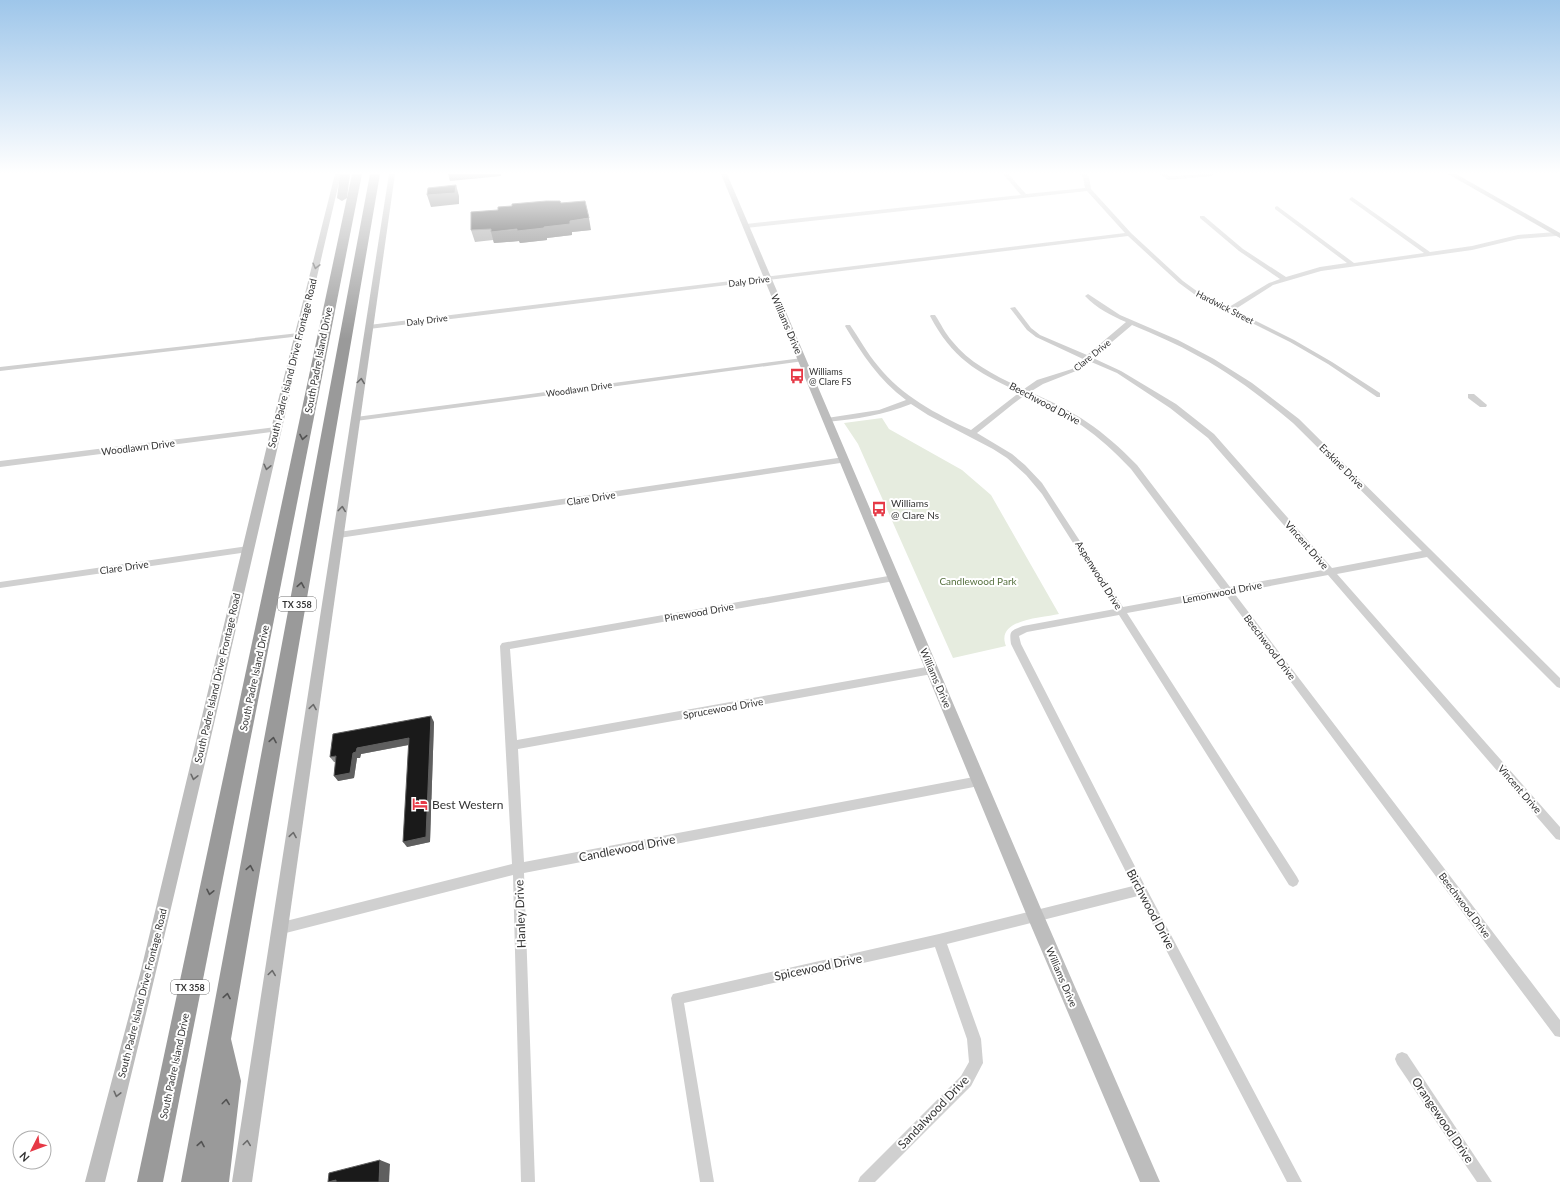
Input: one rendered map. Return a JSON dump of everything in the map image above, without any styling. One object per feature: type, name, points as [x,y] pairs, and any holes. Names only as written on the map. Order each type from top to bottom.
[{"type":"highway","points":[[330,303],[329,269],[336,229]]},
{"type":"highway","name":"South Padre Island Drive","points":[[150,1182],[345,229]]},
{"type":"highway","name":"TX 358","points":[[194,1182],[365,229]]},
{"type":"highway","points":[[358,264],[372,229]]},
{"type":"highway","points":[[216,1182],[229,1080],[220,1034]]},
{"type":"highway","points":[[146,1182],[157,1147]]},
{"type":"main road","name":"South Padre Island Drive Frontage Road","points":[[95,1182],[148,970],[325,229]]},
{"type":"main road","points":[[242,1182],[278,929],[339,535],[384,229]]},
{"type":"main road","name":"Williams Drive","points":[[747,229],[1035,915],[1150,1182]]},
{"type":"main road","points":[[1548,229],[1558,235]]},
{"type":"street","name":"Hardwick Street","points":[[1124,229],[1196,293],[1292,341],[1330,363],[1377,395]]},
{"type":"street","points":[[1216,229],[1256,262],[1285,279]]},
{"type":"street","points":[[1305,229],[1352,264]]},
{"type":"street","points":[[1394,229],[1429,254]]},
{"type":"street","name":"Daly Drive","points":[[369,327],[1128,234]]},
{"type":"street","points":[[1229,310],[1258,292],[1285,279],[1320,269],[1472,248],[1518,237],[1558,235]]},
{"type":"street","name":"Erskine Drive","points":[[1088,296],[1108,313],[1164,336],[1200,354],[1267,398],[1296,421],[1560,684]]},
{"type":"street","name":"Vincent Drive","points":[[1013,308],[1029,329],[1038,336],[1090,358],[1147,388],[1211,436],[1560,834]]},
{"type":"street","name":"Beechwood Drive","points":[[933,316],[945,337],[958,352],[977,367],[1073,415],[1115,447],[1134,467],[1560,1031]]},
{"type":"street","name":"Clare Drive","points":[[971,434],[1025,391],[1040,382],[1074,370],[1131,322]]},
{"type":"street","name":"Aspenwood Drive","points":[[848,326],[865,354],[881,375],[911,401],[938,418],[996,447],[1011,457],[1033,477],[1060,514],[1293,881]]},
{"type":"street","points":[[0,369],[299,335]]},
{"type":"street","name":"Woodlawn Drive","points":[[356,419],[802,360]]},
{"type":"street","points":[[1471,396],[1483,405]]},
{"type":"street","points":[[827,420],[879,413],[911,401]]},
{"type":"street","name":"Woodlawn Drive","points":[[0,464],[276,429]]},
{"type":"street","name":"Clare Drive","points":[[339,535],[844,460]]},
{"type":"street","name":"Clare Drive","points":[[0,585],[248,548]]},
{"type":"street","name":"Lemonwood Drive","points":[[1014,634],[1026,629],[1430,553]]},
{"type":"street","name":"Pinewood Drive","points":[[505,646],[894,578]]},
{"type":"street","name":"Birchwood Drive","points":[[1014,634],[1016,644],[1141,890],[1295,1182]]},
{"type":"street","name":"Hanley Drive","points":[[505,646],[513,745],[519,868],[528,1182]]},
{"type":"street","name":"Sprucewood Drive","points":[[513,745],[932,670]]},
{"type":"street","name":"Candlewood Drive","points":[[278,929],[519,868],[979,781]]},
{"type":"street","name":"Spicewood Drive","points":[[706,1182],[677,998],[939,940],[1035,915],[1141,890]]},
{"type":"street","name":"Sandalwood Drive","points":[[865,1182],[966,1081],[976,1063],[974,1039],[939,940]]},
{"type":"street","name":"Orangewood Drive","points":[[1402,1059],[1485,1182]]},
{"type":"green space","name":"Candlewood Park","points":[[882,418],[889,429],[962,470],[991,495],[1059,614],[1022,621],[1013,625],[1007,630],[1004,637],[1006,646],[953,658],[858,444],[844,423]]},
{"type":"building","points":[[491,229],[516,229],[491,232]]},
{"type":"building","points":[[517,229],[534,229],[517,231]]},
{"type":"building","name":"Best Western","points":[[431,716],[426,837],[403,842],[409,738],[357,748],[356,752],[353,753],[350,773],[334,776],[336,756],[330,757],[333,734]]},
{"type":"building","points":[[380,1160],[379,1182],[336,1182],[336,1180],[328,1182],[329,1173]]},
{"type":"place","name":"Williams @ Clare FS","points":[[797,376]]},
{"type":"place","name":"Williams @ Clare Ns","points":[[879,509]]},
{"type":"place","name":"Best Western","points":[[420,804]]}]
